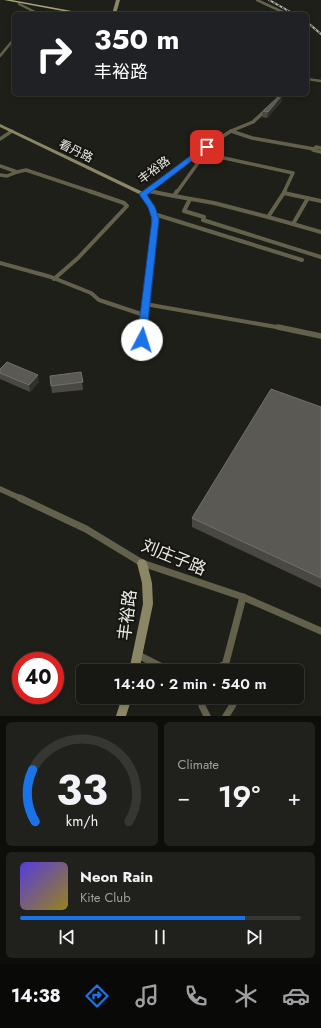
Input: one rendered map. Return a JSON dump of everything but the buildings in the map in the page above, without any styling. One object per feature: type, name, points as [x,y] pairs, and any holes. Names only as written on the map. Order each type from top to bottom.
[{"type":"main road","points":[[6,0],[75,12]]},
{"type":"main road","points":[[0,1],[66,12]]},
{"type":"street","points":[[115,12],[118,0]]},
{"type":"street","points":[[257,0],[283,12]]},
{"type":"street","points":[[19,4],[35,12]]},
{"type":"street","points":[[0,56],[12,41]]},
{"type":"street","points":[[309,78],[321,81]]},
{"type":"street","name":"丰裕路","points":[[142,340],[155,225],[154,214],[145,192],[231,131],[253,122],[271,105]]},
{"type":"street","name":"看丹路","points":[[0,125],[145,192]]},
{"type":"street","points":[[0,139],[12,131]]},
{"type":"street","points":[[231,131],[252,138],[314,149],[313,150],[321,152]]},
{"type":"street","points":[[314,149],[316,147],[321,148]]},
{"type":"street","points":[[174,196],[203,156],[215,156],[293,174],[284,193],[268,217]]},
{"type":"street","points":[[0,166],[17,172]]},
{"type":"street","points":[[0,175],[7,176],[26,170],[124,203],[126,206],[78,258],[54,279]]},
{"type":"street","points":[[145,192],[190,199],[268,217],[321,232]]},
{"type":"street","points":[[284,193],[321,201]]},
{"type":"street","points":[[293,224],[308,198]]},
{"type":"street","points":[[190,199],[184,211],[204,217],[203,220],[321,257]]},
{"type":"street","points":[[154,214],[302,260]]},
{"type":"street","points":[[0,262],[54,279],[91,294],[99,300],[144,315]]},
{"type":"street","points":[[145,304],[255,322],[321,336]]},
{"type":"street","name":"刘庄子路","points":[[0,489],[86,529],[142,563],[243,597],[321,631]]},
{"type":"street","name":"丰裕路","points":[[136,664],[148,604],[147,583],[142,563]]},
{"type":"street","points":[[228,664],[243,597]]},
{"type":"street","points":[[138,655],[155,664]]},
{"type":"street","points":[[121,716],[125,704]]},
{"type":"street","points":[[202,704],[207,716]]},
{"type":"street","points":[[226,716],[233,704]]},
{"type":"railway","points":[[269,0],[290,12]]},
{"type":"railway","points":[[309,24],[321,34]]},
{"type":"route","points":[[142,340],[155,225],[152,207],[143,194],[207,147]]}]
